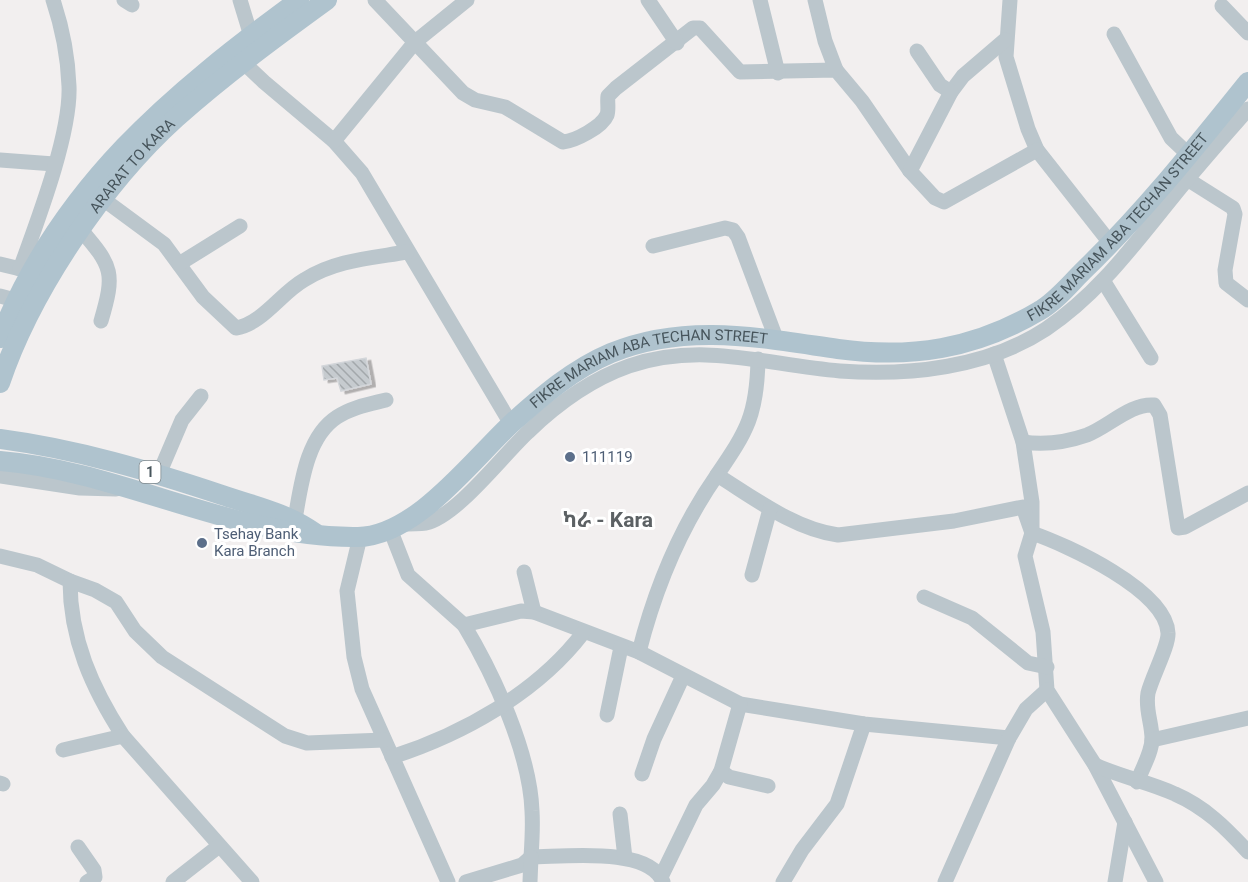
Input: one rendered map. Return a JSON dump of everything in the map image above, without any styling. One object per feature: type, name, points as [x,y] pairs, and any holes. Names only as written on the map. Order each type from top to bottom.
[{"type":"main road","name":"ARARAT TO KARA","points":[[0,383],[21,327],[81,230],[103,199],[135,160],[174,120],[244,63],[299,0]]},
{"type":"main road","name":"ARARAT TO KARA","points":[[0,338],[8,298],[26,270],[123,146],[166,103],[251,36],[275,28],[327,0]]},
{"type":"main road","name":"FIKRE MARIAM ABA TECHAN STREET","points":[[291,526],[315,533],[360,537],[395,527],[424,509],[511,424],[558,383],[609,354],[638,344],[685,334],[740,334],[899,354],[953,347],[1042,310],[1111,244],[1189,155],[1248,82]]},
{"type":"main road","name":"1","points":[[0,439],[35,444],[159,474],[291,526]]},
{"type":"main road","name":"1","points":[[0,461],[61,469],[291,526]]},
{"type":"street","points":[[240,0],[251,36]]},
{"type":"street","points":[[375,0],[463,93],[475,100],[505,107],[563,142],[571,141],[600,124],[608,114],[608,96],[693,28],[700,28],[740,72],[836,70]]},
{"type":"street","points":[[334,141],[416,42],[467,0]]},
{"type":"street","points":[[648,0],[677,43]]},
{"type":"street","points":[[775,0],[761,6],[778,73]]},
{"type":"street","points":[[816,0],[825,41],[836,70],[862,101],[910,171],[934,198],[944,201],[1037,150]]},
{"type":"street","points":[[1010,0],[1005,40],[1006,57],[1028,129],[1037,150],[1111,244]]},
{"type":"street","points":[[0,264],[26,270],[67,111],[69,87],[54,1]]},
{"type":"street","points":[[1222,6],[1248,33]]},
{"type":"street","points":[[1114,33],[1171,138],[1189,155]]},
{"type":"street","points":[[910,171],[951,92],[963,76],[1005,40]]},
{"type":"street","points":[[917,51],[940,85],[951,92]]},
{"type":"street","points":[[244,63],[334,141],[362,173],[511,424]]},
{"type":"street","points":[[530,882],[532,810],[527,776],[495,681],[464,625],[408,575],[395,527],[427,523],[441,515],[468,494],[528,431],[572,396],[628,366],[676,354],[718,354],[838,371],[891,373],[934,369],[994,354],[1045,330],[1104,282],[1187,179],[1248,110]]},
{"type":"street","points":[[0,160],[54,164]]},
{"type":"street","points":[[1187,179],[1233,208],[1225,270],[1226,283],[1248,300]]},
{"type":"street","points":[[103,199],[164,244],[203,297],[236,328],[247,326],[289,290],[338,263],[408,252]]},
{"type":"street","points":[[179,264],[240,226]]},
{"type":"street","points":[[653,246],[725,228],[733,230],[738,237],[777,340]]},
{"type":"street","points":[[81,230],[103,256],[109,269],[109,289],[101,321]]},
{"type":"street","points":[[1104,282],[1150,358]]},
{"type":"street","points":[[994,354],[1023,442],[1034,514],[1032,533],[1025,556],[1043,632],[1047,690],[1095,765],[1156,882]]},
{"type":"street","points":[[639,652],[652,607],[688,521],[750,421],[755,406],[758,359]]},
{"type":"street","points":[[159,474],[182,420],[201,396]]},
{"type":"street","points":[[291,526],[302,478],[326,427],[348,411],[387,400]]},
{"type":"street","points":[[1023,442],[1051,443],[1087,435],[1137,408],[1154,405],[1160,415],[1178,528],[1185,527],[1248,493]]},
{"type":"street","points":[[717,475],[770,509],[822,532],[838,535],[954,521],[1017,507],[1023,507],[1032,533]]},
{"type":"street","points":[[0,476],[103,490],[133,488]]},
{"type":"street","points":[[752,575],[770,509]]},
{"type":"street","points":[[1032,533],[1056,541],[1109,569],[1146,596],[1164,621],[1168,635],[1156,664],[1146,709],[1152,740],[1137,782]]},
{"type":"street","points":[[360,537],[349,574],[348,611],[354,657],[362,689],[448,882]]},
{"type":"street","points":[[0,555],[37,566],[95,590],[116,602],[135,631],[162,657],[285,736],[307,743],[384,740]]},
{"type":"street","points":[[524,572],[534,612]]},
{"type":"street","points":[[70,581],[72,615],[81,656],[90,682],[123,736],[252,882]]},
{"type":"street","points":[[924,597],[972,618],[1028,663],[1047,667]]},
{"type":"street","points":[[464,625],[521,611],[534,612],[582,633],[639,652],[740,705],[864,724],[1009,738]]},
{"type":"street","points":[[392,757],[446,737],[502,704],[557,664],[582,633]]},
{"type":"street","points":[[607,715],[621,647]]},
{"type":"street","points":[[642,774],[658,730],[683,676]]},
{"type":"street","points":[[945,882],[1009,738],[1026,709],[1047,690]]},
{"type":"street","points":[[466,882],[522,866],[531,857],[625,858],[645,864],[662,880],[696,805],[713,785],[721,771],[740,705]]},
{"type":"street","points":[[1152,740],[1248,718]]},
{"type":"street","points":[[783,882],[802,850],[837,804],[864,724]]},
{"type":"street","points":[[63,750],[123,736]]},
{"type":"street","points":[[1095,765],[1137,782],[1174,793],[1199,807],[1219,821],[1248,852]]},
{"type":"street","points":[[721,771],[729,777],[768,786]]},
{"type":"street","points":[[620,814],[625,858]]},
{"type":"street","points":[[1116,882],[1125,822]]},
{"type":"street","points":[[173,882],[219,846]]},
{"type":"street","points":[[78,847],[94,870],[95,877],[87,882]]},
{"type":"building","points":[[366,358],[371,384],[341,391],[337,378],[324,380],[322,366]]},
{"type":"place","name":"111119","points":[[570,457]]},
{"type":"place","name":"Tsehay Bank Kara Branch","points":[[202,543]]},
{"type":"district","name":"ካራ - Kara","points":[[608,520]]}]
